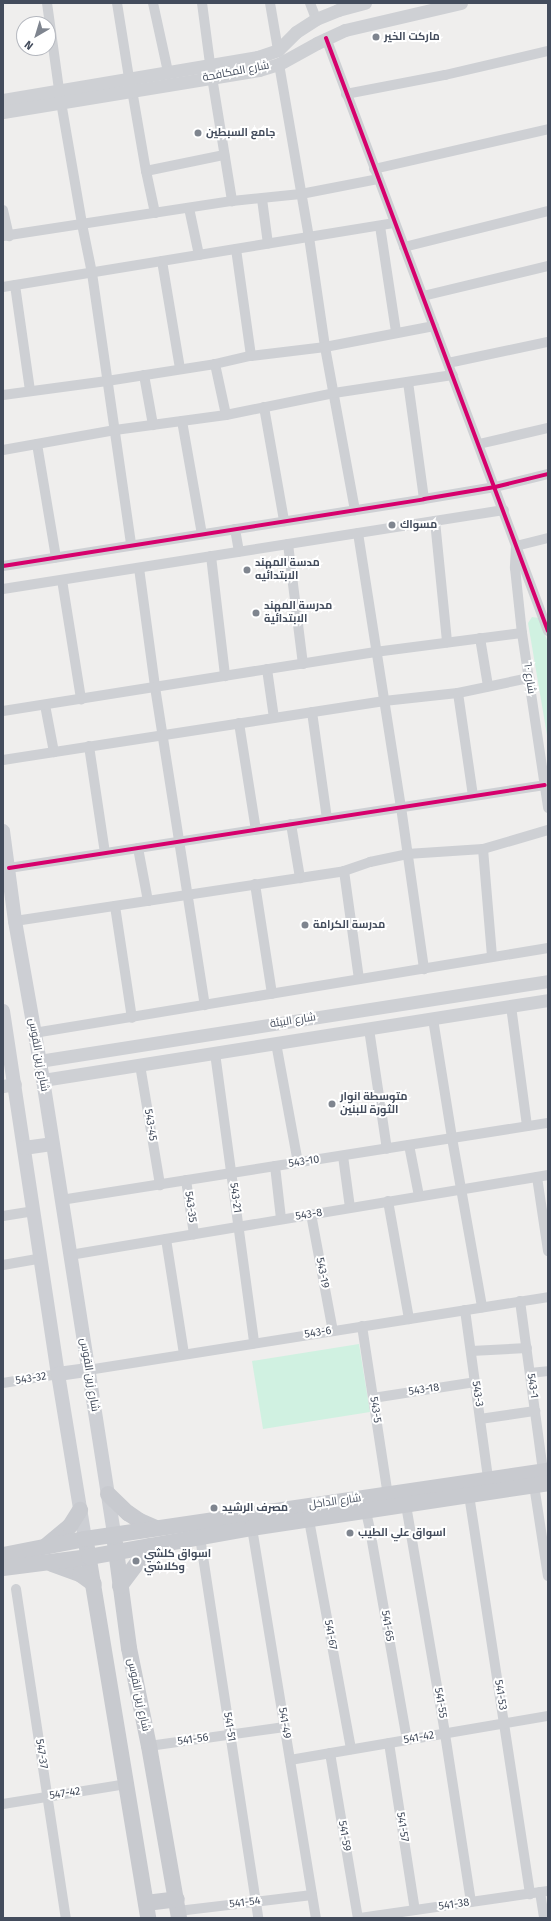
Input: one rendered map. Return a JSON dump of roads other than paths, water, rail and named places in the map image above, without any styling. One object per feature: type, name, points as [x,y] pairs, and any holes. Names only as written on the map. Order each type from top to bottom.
[{"type":"main road","name":"شارع زين القوس","points":[[3,832],[15,921],[43,1080],[108,1494],[129,1648],[149,1746],[178,1909]]},
{"type":"main road","points":[[3,1011],[9,1085],[24,1148],[58,1374],[147,1910],[178,1909]]},
{"type":"main road","points":[[24,1148],[52,1144]]},
{"type":"main road","points":[[58,1374],[88,1370]]},
{"type":"main road","name":"شارع الداخل","points":[[3,1568],[45,1556],[85,1539],[488,1479],[543,1478]]},
{"type":"main road","name":"شارع الداخل","points":[[3,1555],[89,1557],[252,1528],[366,1512],[469,1495],[543,1478]]},
{"type":"main road","points":[[108,1494],[128,1513],[140,1521],[156,1528]]},
{"type":"main road","points":[[80,1510],[70,1526],[45,1556],[80,1574],[94,1584]]},
{"type":"main road","points":[[120,1586],[150,1546]]},
{"type":"street","points":[[47,3],[60,96],[92,273],[132,545]]},
{"type":"street","points":[[117,3],[130,84],[155,213]]},
{"type":"street","points":[[153,3],[168,72]]},
{"type":"street","points":[[202,3],[211,71],[232,202]]},
{"type":"street","points":[[270,3],[278,50]]},
{"type":"street","points":[[310,3],[316,19]]},
{"type":"street","name":"شارع المكافحة","points":[[3,100],[60,96],[211,71],[278,50],[296,32],[316,19],[338,10],[364,3]]},
{"type":"street","name":"شارع المكافحة","points":[[130,84],[168,72],[259,70],[279,64],[326,38],[355,28],[461,3]]},
{"type":"street","points":[[326,38],[374,169],[504,510],[516,546],[543,603],[548,632]]},
{"type":"street","points":[[346,94],[445,75],[548,51]]},
{"type":"street","points":[[279,64],[309,237],[325,347],[355,510]]},
{"type":"street","name":"شارع المكافحة","points":[[3,112],[60,96]]},
{"type":"street","points":[[374,169],[548,129]]},
{"type":"street","points":[[146,171],[224,154]]},
{"type":"street","points":[[3,210],[6,236],[189,208],[301,194],[378,179]]},
{"type":"street","points":[[262,198],[268,244]]},
{"type":"street","points":[[189,208],[199,255]]},
{"type":"street","points":[[404,247],[548,211]]},
{"type":"street","points":[[3,287],[395,223]]},
{"type":"street","points":[[380,226],[396,332]]},
{"type":"street","points":[[236,249],[251,356]]},
{"type":"street","points":[[162,261],[180,369]]},
{"type":"street","points":[[423,296],[548,266]]},
{"type":"street","points":[[15,285],[30,390]]},
{"type":"street","points":[[3,395],[30,390],[107,382],[215,364],[251,356],[325,347],[396,332],[434,326]]},
{"type":"street","points":[[448,363],[548,342]]},
{"type":"street","points":[[215,364],[226,415]]},
{"type":"street","points":[[144,375],[153,425]]},
{"type":"street","points":[[3,450],[115,430],[226,415],[334,393],[453,375]]},
{"type":"street","points":[[408,382],[424,499]]},
{"type":"street","points":[[264,407],[284,521]]},
{"type":"street","points":[[182,421],[202,534]]},
{"type":"street","points":[[479,444],[548,428]]},
{"type":"street","points":[[38,444],[56,557]]},
{"type":"street","points":[[3,566],[424,499],[495,487],[548,474]]},
{"type":"street","points":[[3,589],[504,510]]},
{"type":"street","points":[[435,521],[447,642]]},
{"type":"street","points":[[235,529],[239,552]]},
{"type":"street","points":[[358,533],[375,652],[401,807],[424,968]]},
{"type":"street","points":[[516,546],[548,538]]},
{"type":"street","points":[[288,544],[303,664]]},
{"type":"street","name":"شارع ٦٠","points":[[516,546],[515,568],[522,633],[548,808]]},
{"type":"street","points":[[211,556],[225,676]]},
{"type":"street","points":[[139,568],[155,687],[164,735],[205,1005]]},
{"type":"street","points":[[62,580],[81,699]]},
{"type":"street","points":[[3,711],[375,652],[522,633]]},
{"type":"street","points":[[480,638],[488,686]]},
{"type":"street","points":[[267,669],[274,718]]},
{"type":"street","points":[[3,760],[384,700],[458,693],[529,678]]},
{"type":"street","points":[[458,693],[473,796]]},
{"type":"street","points":[[45,705],[54,752]]},
{"type":"street","points":[[312,712],[327,819]]},
{"type":"street","points":[[239,723],[256,830]]},
{"type":"street","points":[[89,746],[105,853]]},
{"type":"street","points":[[9,868],[544,785]]},
{"type":"street","points":[[291,824],[300,878]]},
{"type":"street","points":[[15,921],[344,871],[370,862],[407,854],[483,849],[548,830]]},
{"type":"street","points":[[138,848],[148,901]]},
{"type":"street","points":[[483,849],[492,957]]},
{"type":"street","points":[[344,871],[359,979]]},
{"type":"street","points":[[255,884],[272,994]]},
{"type":"street","points":[[115,906],[132,1018]]},
{"type":"street","points":[[34,1033],[548,948]]},
{"type":"street","name":"شارع البيئة","points":[[39,1061],[548,981]]},
{"type":"street","points":[[464,994],[467,1013]]},
{"type":"street","name":"شارع البيئة","points":[[43,1080],[548,1000]]},
{"type":"street","points":[[511,1006],[527,1126]]},
{"type":"street","points":[[433,1019],[452,1138],[482,1307]]},
{"type":"street","points":[[370,1028],[387,1149]]},
{"type":"street","points":[[276,1043],[298,1163]]},
{"type":"street","name":"543-21","points":[[215,1053],[254,1343]]},
{"type":"street","name":"543-45","points":[[140,1065],[160,1185]]},
{"type":"street","name":"543-10","points":[[61,1200],[548,1123]]},
{"type":"street","points":[[408,1145],[419,1196]]},
{"type":"street","points":[[343,1156],[350,1208]]},
{"type":"street","points":[[275,1166],[281,1219]]},
{"type":"street","name":"543-8","points":[[70,1255],[548,1175]]},
{"type":"street","points":[[537,1177],[548,1251]]},
{"type":"street","name":"543-35","points":[[186,1180],[194,1234]]},
{"type":"street","points":[[388,1201],[409,1319]]},
{"type":"street","points":[[3,1216],[33,1211]]},
{"type":"street","name":"543-19","points":[[311,1214],[333,1331]]},
{"type":"street","points":[[166,1238],[184,1354]]},
{"type":"street","points":[[3,1264],[41,1258]]},
{"type":"street","name":"543-6","points":[[88,1370],[548,1297]]},
{"type":"street","name":"543-1","points":[[520,1301],[543,1478],[548,1576]]},
{"type":"street","name":"543-3","points":[[465,1310],[488,1479]]},
{"type":"street","name":"543-5","points":[[362,1326],[388,1495]]},
{"type":"street","points":[[471,1351],[526,1348]]},
{"type":"street","points":[[530,1373],[548,1371]]},
{"type":"street","name":"543-32","points":[[3,1383],[58,1374]]},
{"type":"street","name":"543-18","points":[[373,1398],[475,1382]]},
{"type":"street","points":[[480,1420],[535,1411]]},
{"type":"street","name":"541-53","points":[[469,1495],[504,1724],[544,1918]]},
{"type":"street","name":"541-55","points":[[406,1505],[445,1734],[471,1902]]},
{"type":"street","name":"541-65","points":[[366,1512],[407,1740]]},
{"type":"street","name":"541-67","points":[[309,1520],[351,1749]]},
{"type":"street","name":"541-49","points":[[252,1528],[316,1918]]},
{"type":"street","name":"541-51","points":[[200,1537],[258,1918]]},
{"type":"street","name":"547-37","points":[[16,1589],[66,1918]]},
{"type":"street","name":"541-42","points":[[290,1760],[548,1716]]},
{"type":"street","name":"541-56","points":[[149,1746],[285,1727]]},
{"type":"street","name":"541-57","points":[[389,1743],[415,1910]]},
{"type":"street","name":"541-59","points":[[330,1753],[359,1918]]},
{"type":"street","name":"547-42","points":[[3,1804],[127,1784]]},
{"type":"street","name":"541-38","points":[[359,1918],[415,1910],[432,1913],[471,1902],[540,1893]]},
{"type":"street","name":"541-54","points":[[178,1909],[312,1895]]},
{"type":"place","name":"ماركت الخير","points":[[376,37]]},
{"type":"place","name":"جامع السبطين","points":[[198,133]]},
{"type":"place","name":"مسواك","points":[[392,525]]},
{"type":"place","name":"مدسة المهند الابتدائيه","points":[[247,570]]},
{"type":"place","name":"مدرسة المهند الابتدائية","points":[[256,613]]},
{"type":"place","name":"مدرسة الكرامة","points":[[305,925]]},
{"type":"place","name":"متوسطة انوار الثورة للبنين","points":[[332,1104]]},
{"type":"place","name":"مصرف الرشيد","points":[[214,1508]]},
{"type":"place","name":"اسواق علي الطيب","points":[[350,1533]]},
{"type":"place","name":"اسواق كلشي وكلاشي","points":[[136,1561]]}]
